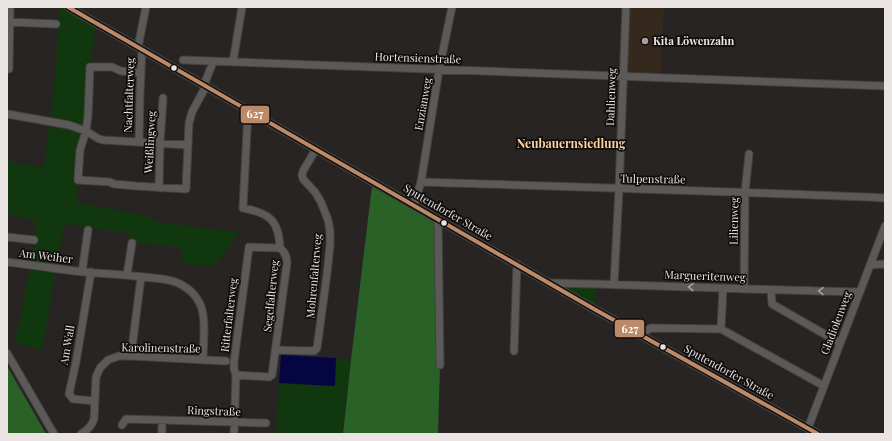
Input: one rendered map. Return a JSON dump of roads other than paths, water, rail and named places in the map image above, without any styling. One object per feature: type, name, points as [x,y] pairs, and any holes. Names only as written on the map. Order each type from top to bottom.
[{"type":"street","points":[[7,69],[9,69],[8,22],[10,7]]},
{"type":"street","name":"Sputendorfer Straße","points":[[68,7],[639,335],[818,434]]},
{"type":"street","name":"Nachtfalterweg","points":[[139,142],[141,73],[140,48],[146,7]]},
{"type":"street","points":[[233,62],[242,7]]},
{"type":"street","name":"Enzianweg","points":[[414,205],[421,182],[452,7]]},
{"type":"street","name":"Dahlienweg","points":[[614,284],[626,7]]},
{"type":"street","points":[[8,22],[56,24]]},
{"type":"street","name":"Hortensienstraße","points":[[183,60],[885,86]]},
{"type":"street","points":[[141,73],[121,71],[112,67],[90,67],[90,91],[86,131],[80,150],[78,180],[159,188],[186,188],[188,130],[190,118],[205,86],[213,62]]},
{"type":"street","name":"Weißlingweg","points":[[159,188],[163,98]]},
{"type":"street","name":"Segelfalterweg","points":[[236,375],[268,377],[272,375],[287,263],[287,258],[284,251],[280,248],[280,235],[274,222],[266,215],[255,210],[243,208],[248,111]]},
{"type":"street","points":[[7,114],[69,125],[86,131],[103,140],[188,145]]},
{"type":"street","name":"Mohrenfalterweg","points":[[275,350],[314,351],[317,348],[327,274],[330,231],[328,220],[321,202],[315,192],[303,179],[302,175],[316,149]]},
{"type":"street","name":"Lilienweg","points":[[744,289],[745,192],[749,154]]},
{"type":"street","name":"Tulpenstraße","points":[[421,182],[885,198]]},
{"type":"street","points":[[438,220],[440,365]]},
{"type":"street","name":"Gladiolenweg","points":[[808,428],[885,226]]},
{"type":"street","name":"Am Weiher","points":[[82,272],[88,230]]},
{"type":"street","points":[[7,237],[34,240]]},
{"type":"street","points":[[127,275],[132,243]]},
{"type":"street","name":"Ritterfalterweg","points":[[234,434],[236,375],[234,362],[249,247],[280,248]]},
{"type":"street","name":"Am Weiher","points":[[7,262],[82,272],[169,280],[182,285],[189,290],[200,303],[203,310],[203,360]]},
{"type":"street","points":[[514,351],[517,264]]},
{"type":"street","points":[[870,265],[885,264]]},
{"type":"street","name":"Am Wall","points":[[90,272],[76,362],[69,394],[73,399],[95,401]]},
{"type":"street","points":[[131,356],[141,277]]},
{"type":"street","name":"Margueritenweg","points":[[550,283],[860,292]]},
{"type":"street","points":[[721,330],[723,288]]},
{"type":"street","points":[[771,290],[772,304],[840,343]]},
{"type":"street","points":[[639,335],[651,328],[721,330],[824,386]]},
{"type":"street","points":[[7,353],[54,434]]},
{"type":"street","name":"Karolinenstraße","points":[[81,434],[88,430],[93,423],[96,377],[100,368],[108,360],[119,356],[131,356],[226,361]]},
{"type":"street","name":"Ringstraße","points":[[122,425],[126,419],[162,421],[234,420],[266,423]]},
{"type":"street","points":[[162,421],[162,434]]},
{"type":"place","name":"Kita Löwenzahn","points":[[645,41]]},
{"type":"district","name":"Neubauernsiedlung","points":[[571,144]]}]
